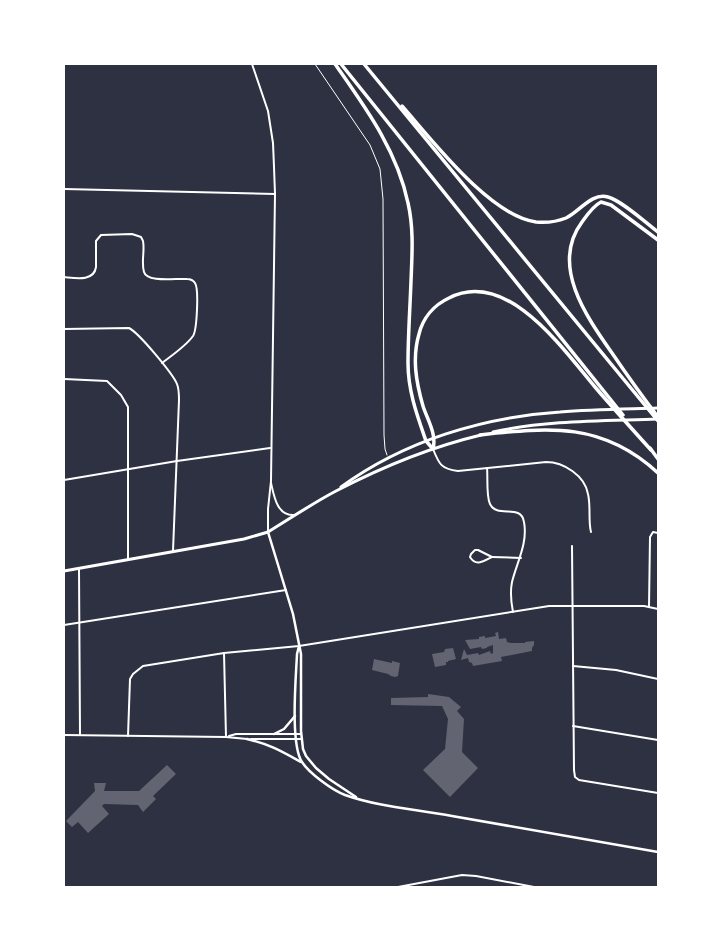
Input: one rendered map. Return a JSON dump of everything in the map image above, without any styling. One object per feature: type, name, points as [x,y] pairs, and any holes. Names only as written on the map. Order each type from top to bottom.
[{"type":"highway","points":[[335,64],[370,115],[386,142],[406,192],[410,212],[412,237],[408,380],[414,405],[426,441],[433,449]]},
{"type":"highway","points":[[341,64],[658,459]]},
{"type":"highway","points":[[365,64],[459,170],[485,195],[506,211],[530,221],[551,222],[570,216],[594,198],[605,196],[619,203],[658,232]]},
{"type":"highway","points":[[365,64],[658,419]]},
{"type":"highway","points":[[658,240],[611,205],[601,202],[588,214],[576,233],[571,245],[570,264],[577,293],[589,318],[658,419]]},
{"type":"highway","points":[[433,449],[434,438],[423,406],[417,379],[415,362],[419,334],[427,316],[440,303],[453,295],[483,292],[497,295],[509,301],[538,323],[651,450]]},
{"type":"highway","points":[[480,435],[544,430],[591,435],[606,439],[627,449],[644,460],[658,473]]},
{"type":"main road","points":[[337,491],[368,469],[388,458],[426,441],[476,425],[517,416],[562,412],[658,408]]},
{"type":"main road","points":[[64,571],[244,539],[268,532],[337,491],[392,465],[433,449],[480,435],[538,424],[658,419]]},
{"type":"street","points":[[252,64],[268,111],[272,142],[275,194],[270,448],[271,481],[268,509],[268,532],[297,628],[301,654],[301,739],[303,749],[311,763],[329,779],[358,799]]},
{"type":"street","points":[[64,189],[275,194]]},
{"type":"street","points":[[64,278],[82,278],[92,275],[96,267],[96,241],[101,235],[132,234],[141,237],[143,241],[144,272],[147,277],[156,279],[187,279],[195,282],[197,291],[196,322],[194,333],[190,340],[162,363]]},
{"type":"street","points":[[64,329],[129,328],[162,363],[175,380],[179,391],[173,552]]},
{"type":"street","points":[[64,379],[107,381],[121,395],[128,407],[128,560]]},
{"type":"street","points":[[64,480],[177,461],[270,448]]},
{"type":"street","points":[[433,449],[440,464],[446,469],[458,471],[546,462],[553,462],[565,466],[576,475],[588,493],[589,525],[591,532]]},
{"type":"street","points":[[487,468],[488,498],[490,506],[498,511],[518,513],[524,520],[521,558],[512,583],[512,612]]},
{"type":"street","points":[[271,481],[276,502],[281,510],[291,515],[297,514]]},
{"type":"street","points":[[649,606],[650,537],[653,532],[658,533]]},
{"type":"street","points":[[572,546],[573,726],[575,777],[579,780],[658,793]]},
{"type":"street","points":[[492,557],[479,563],[474,562],[470,557],[472,552],[478,550],[492,557],[521,558]]},
{"type":"street","points":[[79,569],[80,735]]},
{"type":"street","points":[[64,626],[286,590]]},
{"type":"street","points":[[128,736],[130,679],[133,674],[143,666],[224,653],[299,646],[549,606],[649,606],[658,610]]},
{"type":"street","points":[[299,646],[297,654],[295,716],[296,740],[299,757],[302,763]]},
{"type":"street","points":[[224,653],[226,737]]},
{"type":"street","points":[[573,666],[616,670],[658,679]]},
{"type":"street","points":[[274,734],[284,729],[295,716]]},
{"type":"street","points":[[573,726],[658,740]]},
{"type":"street","points":[[226,737],[236,734],[301,734]]},
{"type":"street","points":[[64,735],[301,739]]},
{"type":"street","points":[[247,739],[265,743],[280,750],[302,763],[318,778],[334,789],[358,799],[389,806],[658,852]]},
{"type":"street","points":[[398,887],[462,874],[534,887]]},
{"type":"path","points":[[315,64],[359,127],[370,145],[380,168],[383,200],[384,435],[385,449],[388,458]]},
{"type":"building","points":[[498,632],[499,639],[506,638],[507,642],[511,643],[525,643],[534,641],[532,651],[501,657],[502,661],[473,666],[472,663],[469,662],[468,658],[461,660],[464,649],[467,655],[478,653],[479,655],[490,651],[491,654],[493,653],[493,645],[482,649],[481,647],[470,649],[465,640],[479,639],[479,637],[485,636],[485,638],[496,636],[495,633]]},
{"type":"building","points":[[453,648],[456,659],[446,662],[446,665],[435,667],[432,654],[444,652],[445,649]]},
{"type":"building","points":[[374,659],[392,663],[392,661],[400,663],[398,676],[395,677],[372,670]]},
{"type":"building","points":[[428,694],[449,697],[461,707],[457,711],[464,719],[462,752],[478,768],[450,797],[423,770],[445,749],[448,719],[442,706],[391,705],[391,698],[428,697]]},
{"type":"building","points":[[167,765],[176,774],[153,796],[156,799],[143,812],[138,805],[104,804],[102,806],[109,814],[88,833],[78,822],[72,827],[66,821],[95,791],[94,783],[106,783],[104,791],[139,791]]}]
